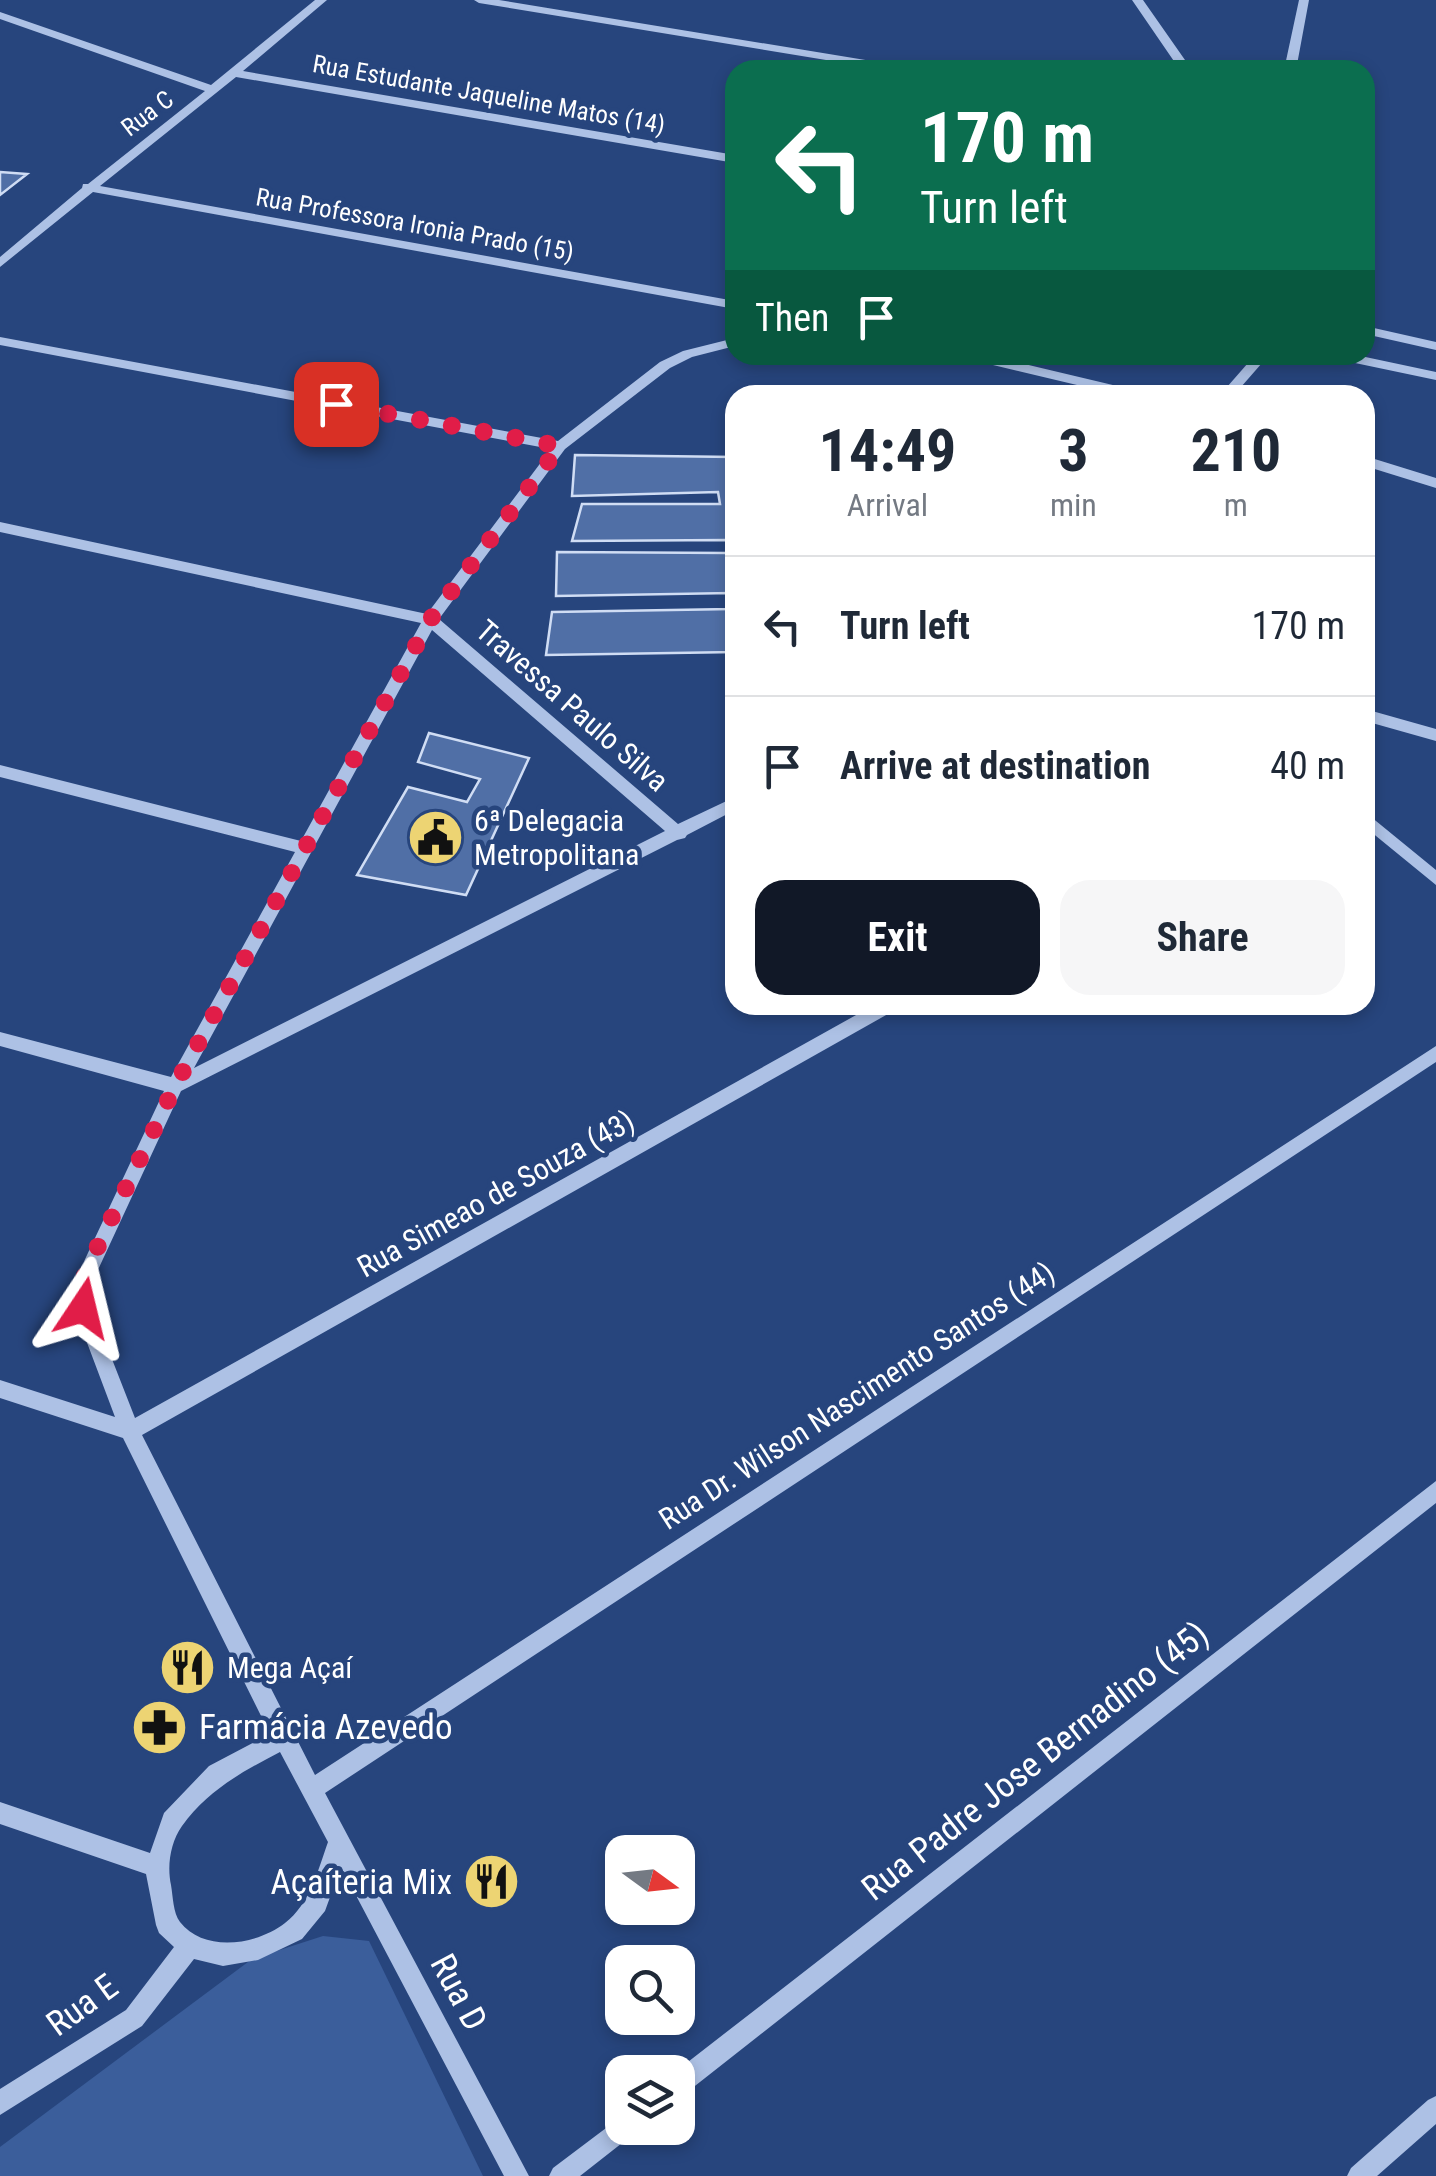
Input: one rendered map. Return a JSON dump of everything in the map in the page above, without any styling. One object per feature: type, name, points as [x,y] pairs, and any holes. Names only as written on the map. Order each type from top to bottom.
[{"type":"street","name":"Rua C","points":[[0,263],[87,187],[236,74],[322,0]]},
{"type":"street","points":[[479,0],[847,60]]},
{"type":"street","points":[[1137,0],[1179,60]]},
{"type":"street","points":[[1292,60],[1304,0]]},
{"type":"street","points":[[0,15],[214,90]]},
{"type":"street","name":"Rua Estudante Jaqueline Matos (14)","points":[[236,74],[725,157]]},
{"type":"street","name":"Rua Professora Ironia Prado (15)","points":[[87,187],[725,304]]},
{"type":"street","points":[[1375,332],[1436,346]]},
{"type":"street","points":[[0,340],[560,446]]},
{"type":"street","points":[[284,1738],[217,1774],[172,1821],[156,1866],[167,1925],[189,1946],[223,1956],[258,1949],[294,1931],[317,1903],[339,1841],[130,1430],[83,1308],[81,1287],[175,1086],[430,620],[560,446],[666,364],[725,345]]},
{"type":"street","points":[[1375,363],[1436,376]]},
{"type":"street","points":[[1010,365],[1096,385]]},
{"type":"street","points":[[1236,385],[1253,365]]},
{"type":"street","points":[[1375,464],[1436,482]]},
{"type":"street","points":[[0,528],[430,620]]},
{"type":"street","name":"Travessa Paulo Silva","points":[[430,620],[679,834]]},
{"type":"street","points":[[1375,717],[1436,735]]},
{"type":"street","points":[[0,771],[304,848]]},
{"type":"street","points":[[0,1039],[175,1086],[725,809]]},
{"type":"street","points":[[1375,827],[1436,879]]},
{"type":"street","name":"Rua Simeao de Souza (43)","points":[[130,1430],[871,1015]]},
{"type":"street","name":"Rua Dr. Wilson Nascimento Santos (44)","points":[[310,1790],[1436,1053]]},
{"type":"street","points":[[0,1389],[130,1430]]},
{"type":"street","name":"Rua Padre Jose Bernadino (45)","points":[[695,2072],[1436,1492]]},
{"type":"street","points":[[0,1814],[156,1866]]},
{"type":"street","name":"Rua D","points":[[339,1841],[516,2176]]},
{"type":"street","name":"Rua E","points":[[0,2103],[134,2018],[189,1946]]},
{"type":"street","points":[[1359,2176],[1436,2108]]},
{"type":"street","points":[[562,2176],[605,2143]]},
{"type":"shaded area","points":[[323,1936],[369,1941],[483,2176],[0,2176],[0,2147],[252,1959]]},
{"type":"building","points":[[0,172],[27,174],[0,195]]},
{"type":"building","points":[[575,455],[725,457],[725,540],[572,541],[582,504],[720,504],[718,492],[572,496]]},
{"type":"building","points":[[557,552],[725,553],[725,593],[556,596]]},
{"type":"building","points":[[725,609],[725,652],[546,655],[552,612]]},
{"type":"building","name":"6ª Delegacia Metropolitana","points":[[429,733],[529,758],[466,895],[357,875],[408,787],[467,802],[480,779],[418,762]]},
{"type":"place","name":"6ª Delegacia Metropolitana","points":[[435,838]]},
{"type":"place","name":"Mega Açaí","points":[[188,1668]]},
{"type":"place","name":"Farmácia Azevedo","points":[[160,1727]]},
{"type":"place","name":"Açaíteria Mix","points":[[491,1882]]},
{"type":"route","points":[[83,1308],[81,1287],[88,1267],[175,1086],[430,620],[560,446],[336,404]]}]
